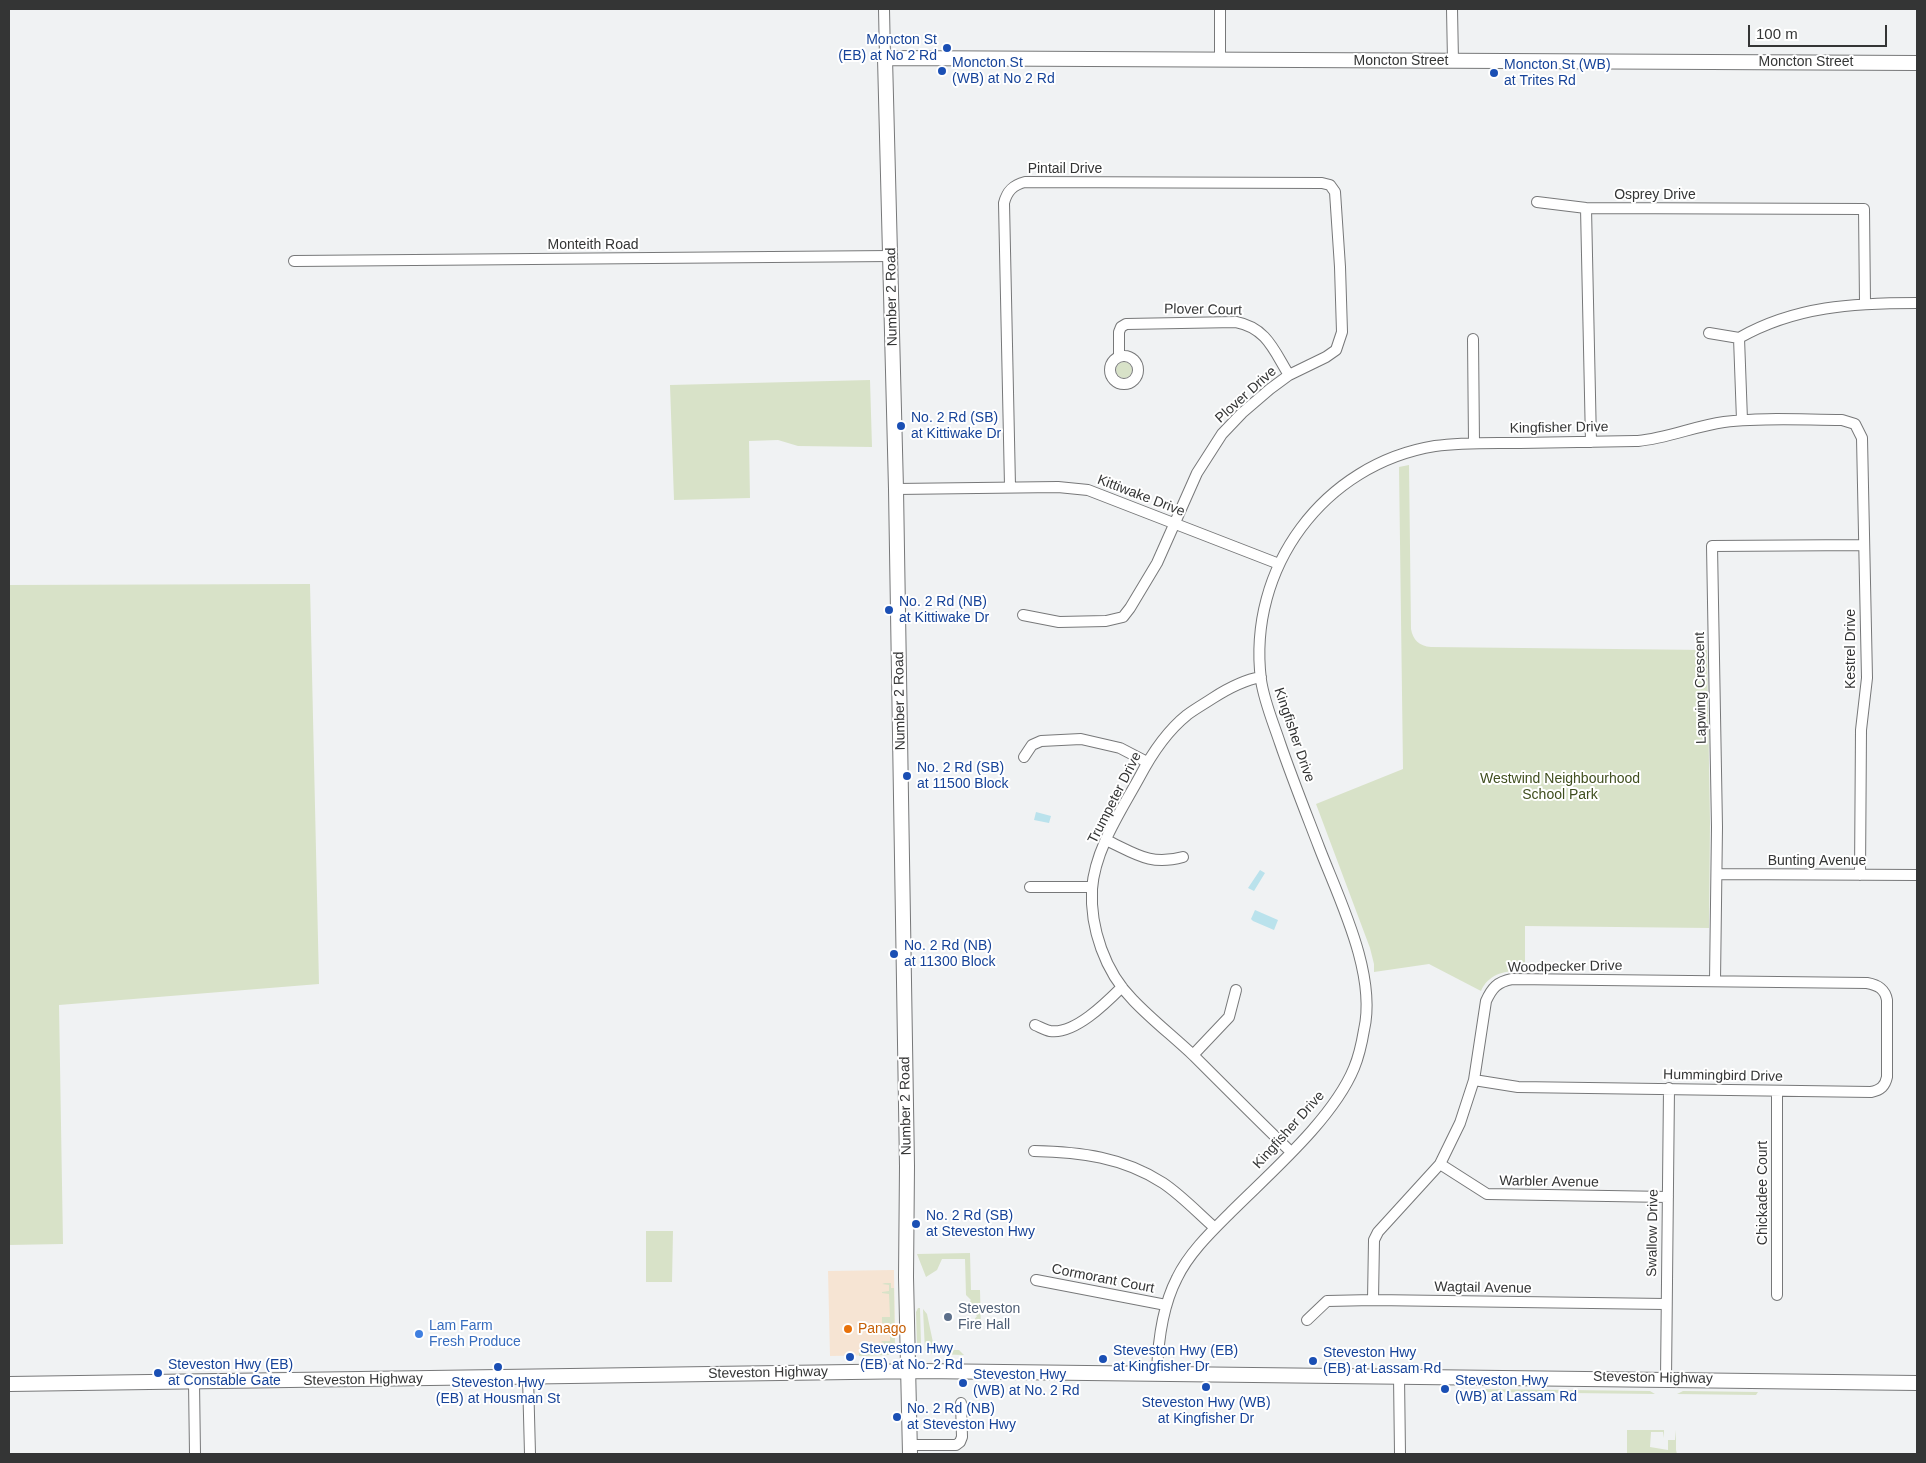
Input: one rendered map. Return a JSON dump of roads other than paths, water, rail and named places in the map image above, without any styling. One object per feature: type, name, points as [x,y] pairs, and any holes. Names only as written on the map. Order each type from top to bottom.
[{"type":"street","name":"Number 2 Road","points":[[884,9],[892,256],[907,1146],[906,1277],[910,1450]]},
{"type":"street","points":[[1220,9],[1220,60]]},
{"type":"street","points":[[1452,9],[1453,62]]},
{"type":"street","name":"Moncton Street","points":[[885,58],[1917,63]]},
{"type":"street","name":"Pintail Drive","points":[[1010,486],[1004,202],[1006,194],[1011,188],[1025,182],[1322,183],[1330,185]]},
{"type":"street","name":"Plover Drive","points":[[1024,615],[1059,622],[1106,621],[1123,616],[1130,608],[1157,563],[1197,473],[1222,434],[1242,413],[1289,375],[1336,350],[1340,343],[1342,332],[1340,267],[1336,230],[1336,202],[1330,185]]},
{"type":"street","points":[[1537,202],[1586,208],[1591,442]]},
{"type":"street","name":"Osprey Drive","points":[[1586,208],[1864,209],[1865,303]]},
{"type":"street","name":"Monteith Road","points":[[294,261],[892,256]]},
{"type":"street","points":[[1710,333],[1739,338],[1756,328],[1784,318],[1826,307],[1865,303],[1917,303]]},
{"type":"street","name":"Plover Court","points":[[1118,356],[1119,332],[1121,327],[1126,324],[1236,322],[1247,324],[1258,330],[1269,342],[1289,375]]},
{"type":"street","points":[[1739,338],[1742,420]]},
{"type":"street","points":[[1472,339],[1474,442]]},
{"type":"street","name":"Kingfisher Drive","points":[[1158,1374],[1160,1333],[1166,1305],[1176,1278],[1190,1257],[1215,1228],[1291,1152],[1333,1106],[1354,1068],[1366,1025],[1366,984],[1358,947],[1290,770],[1270,713],[1261,677],[1262,623],[1268,594],[1279,564],[1299,529],[1329,495],[1354,477],[1405,453],[1435,446],[1474,442],[1650,440],[1722,422],[1742,420],[1842,420],[1855,424]]},
{"type":"street","name":"Kestrel Drive","points":[[1855,424],[1862,438],[1866,678],[1861,730],[1860,875]]},
{"type":"street","name":"Kittiwake Drive","points":[[896,489],[1058,486],[1088,490],[1279,564]]},
{"type":"street","name":"Lapwing Crescent","points":[[1715,981],[1717,874],[1712,546],[1864,545]]},
{"type":"street","name":"Trumpeter Drive","points":[[1261,677],[1250,679],[1223,692],[1186,715],[1164,738],[1147,762],[1106,840],[1099,860],[1092,887],[1094,921],[1105,957],[1122,987],[1132,999],[1193,1055],[1291,1152]]},
{"type":"street","points":[[1024,757],[1032,745],[1041,741],[1080,739],[1120,748],[1147,762]]},
{"type":"street","points":[[1106,840],[1148,860],[1168,861],[1183,857]]},
{"type":"street","name":"Bunting Avenue","points":[[1717,874],[1917,875]]},
{"type":"street","points":[[1030,887],[1092,887]]},
{"type":"street","name":"Woodpecker Drive","points":[[1373,1300],[1374,1240],[1378,1232],[1440,1164],[1460,1123],[1474,1080],[1486,1001],[1491,990],[1497,984],[1512,979],[1867,983],[1881,988],[1887,1000]]},
{"type":"street","points":[[1035,1026],[1050,1031],[1059,1031],[1070,1027],[1093,1014],[1122,987]]},
{"type":"street","points":[[1193,1055],[1229,1017],[1236,990]]},
{"type":"street","name":"Hummingbird Drive","points":[[1474,1080],[1518,1087],[1871,1092],[1885,1085],[1887,1077],[1887,1000]]},
{"type":"street","name":"Swallow Drive","points":[[1666,1378],[1665,1304],[1669,1088]]},
{"type":"street","name":"Chickadee Court","points":[[1777,1091],[1777,1295]]},
{"type":"street","points":[[1034,1151],[1080,1153],[1129,1165],[1163,1183],[1215,1228]]},
{"type":"street","name":"Warbler Avenue","points":[[1440,1164],[1487,1194],[1668,1197]]},
{"type":"street","name":"Cormorant Court","points":[[1036,1280],[1166,1305]]},
{"type":"street","name":"Wagtail Avenue","points":[[1307,1320],[1327,1302],[1373,1300],[1665,1304]]},
{"type":"street","name":"Steveston Highway","points":[[9,1384],[908,1371],[1666,1378],[1917,1383]]},
{"type":"street","points":[[1399,1376],[1400,1454]]},
{"type":"street","points":[[528,1377],[530,1454]]},
{"type":"street","points":[[194,1382],[195,1454]]},
{"type":"street","points":[[910,1450],[956,1445],[960,1442],[962,1437],[961,1403]]},
{"type":"water","points":[[1036,812],[1051,816],[1049,823],[1034,820]]},
{"type":"water","points":[[1260,870],[1265,873],[1254,891],[1248,888]]},
{"type":"water","points":[[1255,910],[1278,920],[1274,930],[1251,919]]},
{"type":"place","name":"Moncton St (EB) at No 2 Rd","points":[[947,48]]},
{"type":"place","name":"Moncton St (WB) at No 2 Rd","points":[[942,71]]},
{"type":"place","name":"Moncton St (WB) at Trites Rd","points":[[1494,73]]},
{"type":"place","name":"No. 2 Rd (SB) at Kittiwake Dr","points":[[901,426]]},
{"type":"place","name":"No. 2 Rd (NB) at Kittiwake Dr","points":[[889,610]]},
{"type":"place","name":"No. 2 Rd (SB) at 11500 Block","points":[[907,776]]},
{"type":"place","name":"No. 2 Rd (NB) at 11300 Block","points":[[894,954]]},
{"type":"place","name":"No. 2 Rd (SB) at Steveston Hwy","points":[[916,1224]]},
{"type":"place","name":"Steveston Fire Hall","points":[[948,1317]]},
{"type":"place","name":"Panago","points":[[848,1329]]},
{"type":"place","name":"Lam Farm Fresh Produce","points":[[419,1334]]},
{"type":"place","name":"Steveston Hwy (EB) at No. 2 Rd","points":[[850,1357]]},
{"type":"place","name":"Steveston Hwy (EB) at Kingfisher Dr","points":[[1103,1359]]},
{"type":"place","name":"Steveston Hwy (EB) at Lassam Rd","points":[[1313,1361]]},
{"type":"place","name":"Steveston Hwy (EB) at Housman St","points":[[498,1367]]},
{"type":"place","name":"Steveston Hwy (EB) at Constable Gate","points":[[158,1373]]},
{"type":"place","name":"Steveston Hwy (WB) at No. 2 Rd","points":[[963,1383]]},
{"type":"place","name":"Steveston Hwy (WB) at Kingfisher Dr","points":[[1206,1387]]},
{"type":"place","name":"Steveston Hwy (WB) at Lassam Rd","points":[[1445,1389]]},
{"type":"place","name":"No. 2 Rd (NB) at Steveston Hwy","points":[[897,1417]]},
{"type":"park label","name":"Westwind Neighbourhood School Park","points":[[1560,788]]}]
